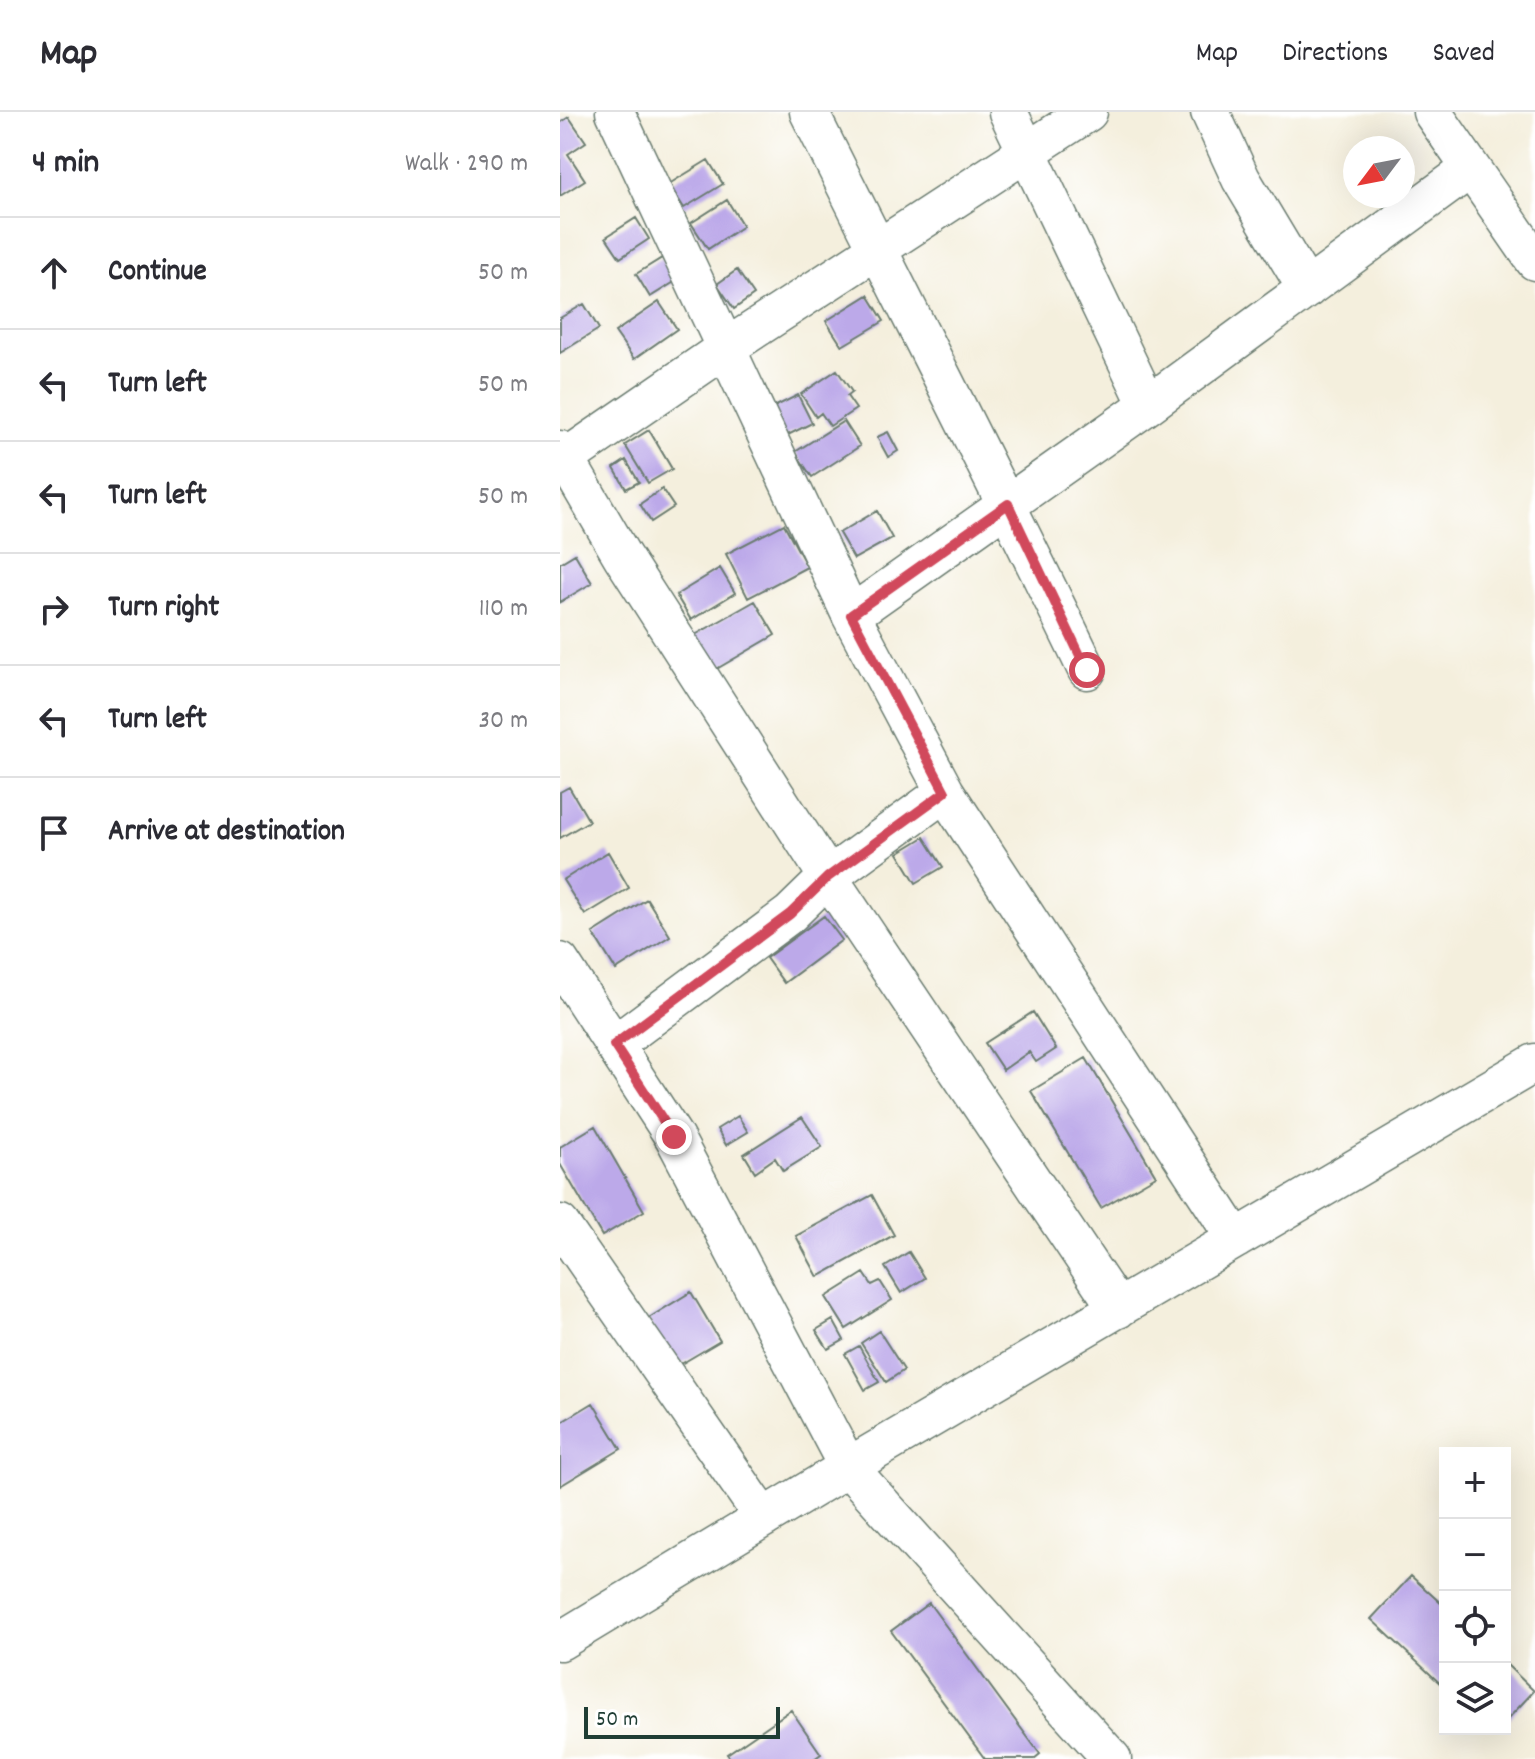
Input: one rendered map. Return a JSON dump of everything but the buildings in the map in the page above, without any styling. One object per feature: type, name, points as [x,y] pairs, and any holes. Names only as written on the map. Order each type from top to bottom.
[{"type":"street","points":[[615,112],[851,615],[945,792],[1236,1239]]},
{"type":"street","points":[[809,112],[1008,504],[1087,670]]},
{"type":"street","points":[[1008,112],[1148,405]]},
{"type":"street","points":[[1088,112],[562,457],[828,877],[1118,1309]]},
{"type":"street","points":[[1210,112],[1241,179],[1307,289]]},
{"type":"street","points":[[1432,112],[1535,261]]},
{"type":"street","points":[[851,615],[1148,405],[1470,169]]},
{"type":"street","points":[[614,1045],[790,914],[828,877],[945,792]]},
{"type":"street","points":[[560,962],[674,1137],[848,1467],[1112,1759]]},
{"type":"street","points":[[560,1641],[848,1467],[1535,1063]]},
{"type":"street","points":[[560,1224],[764,1518]]},
{"type":"route","points":[[674,1137],[614,1045],[790,914],[828,877],[945,792],[851,615],[1008,504],[1087,670]]}]
